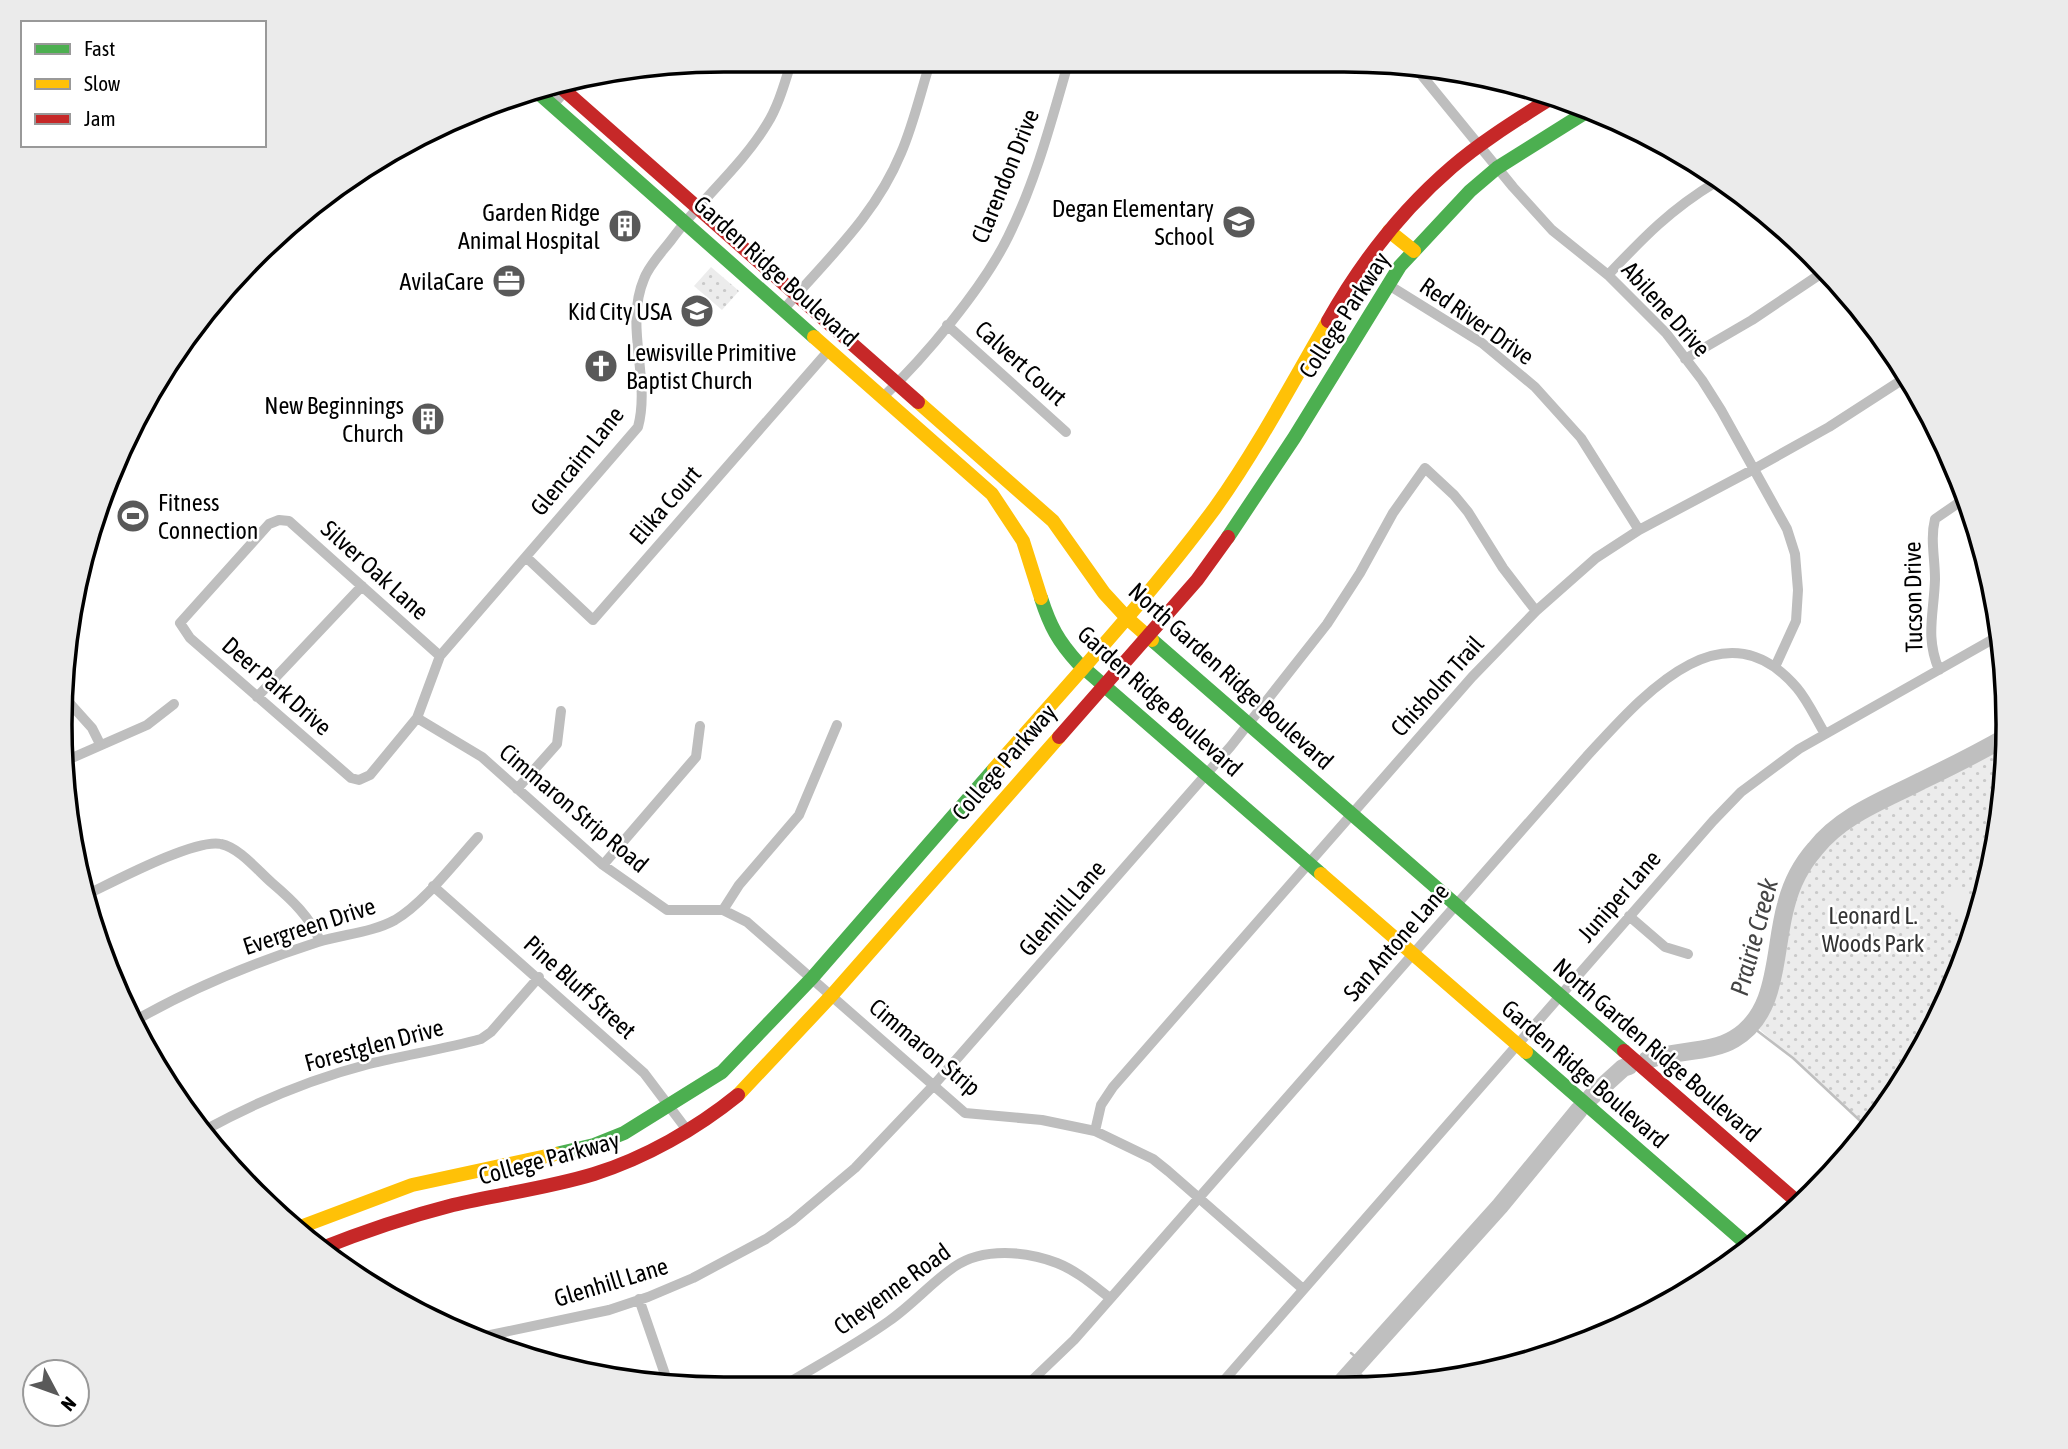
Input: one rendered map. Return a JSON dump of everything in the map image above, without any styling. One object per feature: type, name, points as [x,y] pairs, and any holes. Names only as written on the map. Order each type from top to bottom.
[{"type":"main road","name":"North Garden Ridge Boulevard","points":[[565,92],[1053,521],[1104,593],[1127,618],[1793,1198]]},
{"type":"main road","name":"Garden Ridge Boulevard","points":[[544,98],[992,494],[1023,541],[1048,621],[1068,654],[1742,1241]]},
{"type":"main road","name":"College Parkway","points":[[306,1225],[412,1185],[505,1167],[593,1145],[624,1133],[722,1072],[812,978],[1127,618],[1216,506],[1273,416],[1335,308],[1390,232],[1426,190],[1454,165],[1543,103]]},
{"type":"main road","name":"College Parkway","points":[[331,1245],[386,1223],[594,1174],[631,1160],[687,1130],[724,1106],[748,1086],[832,995],[1197,580],[1251,505],[1387,284],[1414,251],[1470,191],[1497,168],[1580,116]]},
{"type":"main road","points":[[1390,232],[1414,251]]},
{"type":"street","name":"Glencairn Lane","points":[[351,778],[359,780],[370,775],[416,718],[440,656],[639,426],[643,409],[636,314],[644,278],[685,220],[748,150],[767,124],[788,72]]},
{"type":"street","points":[[784,309],[827,264],[882,190],[902,152],[926,72]]},
{"type":"street","name":"Clarendon Drive","points":[[883,397],[947,325],[988,271],[1008,237],[1027,193],[1065,72]]},
{"type":"street","name":"Abilene Drive","points":[[1423,76],[1497,168],[1552,230],[1608,275],[1667,333],[1702,380],[1787,529],[1795,554],[1798,590],[1796,621],[1775,667]]},
{"type":"street","points":[[553,105],[557,94]]},
{"type":"street","points":[[1608,275],[1657,224],[1686,200],[1711,185]]},
{"type":"street","points":[[1685,359],[1752,320],[1817,276]]},
{"type":"street","name":"Red River Drive","points":[[1387,284],[1482,343],[1535,387],[1581,438],[1639,530]]},
{"type":"street","name":"Calvert Court","points":[[947,325],[1066,432]]},
{"type":"street","name":"Elika Court","points":[[526,557],[593,620],[830,349]]},
{"type":"street","name":"Chisholm Trail","points":[[1095,1131],[1101,1105],[1113,1087],[1472,677],[1536,611],[1596,558],[1639,530],[1829,427],[1899,382]]},
{"type":"street","name":"Glenhill Lane","points":[[492,1335],[609,1310],[693,1278],[792,1222],[855,1168],[933,1086],[1207,775],[1327,624],[1360,573],[1393,513],[1425,468],[1468,512],[1503,568],[1536,611]]},
{"type":"street","name":"Tucson Drive","points":[[1939,670],[1931,651],[1930,635],[1935,577],[1932,533],[1935,519],[1958,503]]},
{"type":"street","name":"Silver Oak Lane","points":[[180,622],[269,524],[279,520],[289,521],[440,656]]},
{"type":"street","points":[[257,697],[362,586]]},
{"type":"street","name":"Deer Park Drive","points":[[180,622],[190,638],[351,778]]},
{"type":"street","name":"Juniper Lane","points":[[1227,1377],[1629,916],[1741,792],[1799,748],[1991,640]]},
{"type":"street","name":"San Antone Lane","points":[[1035,1377],[1074,1340],[1613,728],[1646,695],[1679,668],[1719,654],[1740,655],[1775,667],[1798,689],[1825,734]]},
{"type":"street","points":[[73,757],[147,725],[174,704]]},
{"type":"street","points":[[72,706],[92,728],[100,744]]},
{"type":"street","points":[[517,789],[557,744],[561,711]]},
{"type":"street","name":"Cimmaron Strip Road","points":[[416,718],[482,757],[603,865],[667,910],[723,910],[747,922],[812,978]]},
{"type":"street","points":[[723,910],[739,885],[799,815],[837,725]]},
{"type":"street","points":[[603,865],[696,757],[700,726]]},
{"type":"street","name":"Evergreen Drive","points":[[142,1018],[248,967],[320,941],[375,928],[396,919],[433,886],[478,837]]},
{"type":"street","points":[[94,891],[202,844],[220,843],[233,849],[290,898],[315,927],[320,941]]},
{"type":"street","name":"Pine Bluff Street","points":[[433,886],[539,977],[644,1073],[687,1130]]},
{"type":"street","points":[[1629,916],[1665,947],[1688,954]]},
{"type":"street","name":"Forestglen Drive","points":[[211,1127],[273,1096],[329,1076],[481,1039],[491,1032],[539,977]]},
{"type":"street","name":"Cimmaron Strip","points":[[812,978],[964,1113],[1041,1120],[1095,1131],[1153,1159],[1303,1289]]},
{"type":"street","name":"Cheyenne Road","points":[[799,1377],[853,1346],[892,1319],[955,1266],[975,1257],[1012,1253],[1044,1259],[1073,1271],[1110,1298]]},
{"type":"street","points":[[639,1299],[665,1374]]},
{"type":"green space","points":[[711,267],[739,291],[722,310],[694,286]]},
{"type":"green space","name":"Leonard L. Woods Park","points":[[1996,736],[1991,810],[1984,852],[1962,934],[1947,974],[1909,1051],[1862,1121],[1749,1020],[1770,983],[1781,901],[1810,846],[1846,813]]},
{"type":"green space","points":[[1956,884],[1971,902],[1968,915],[1962,919],[1942,895]]},
{"type":"waterway","name":"Prairie Creek","points":[[1647,1060],[1725,1044],[1749,1027],[1760,1013],[1767,997],[1791,890],[1805,862],[1826,837],[1864,809],[1996,743]]},
{"type":"waterway","points":[[1751,1026],[1793,1058],[1861,1122]]},
{"type":"waterway","name":"Prairie Creek","points":[[1591,1097],[1623,1068],[1629,1066]]},
{"type":"waterway","name":"Prairie Creek","points":[[1346,1377],[1500,1206],[1579,1110]]},
{"type":"waterway","points":[[1351,1353],[1361,1361]]},
{"type":"waterway","points":[[1354,1369],[1363,1377]]},
{"type":"traffic: fast","points":[[544,98],[814,337]]},
{"type":"traffic: fast","points":[[1228,537],[1294,438],[1400,266],[1470,191],[1497,168],[1580,116]]},
{"type":"traffic: fast","points":[[1041,598],[1055,633],[1078,663],[1321,874]]},
{"type":"traffic: fast","points":[[1152,640],[1624,1051]]},
{"type":"traffic: fast","points":[[556,1154],[594,1145],[624,1133],[722,1072],[812,978],[994,769]]},
{"type":"traffic: fast","points":[[1526,1052],[1743,1241]]},
{"type":"traffic: slow","points":[[1389,231],[1414,251]]},
{"type":"traffic: slow","points":[[994,769],[1135,608],[1215,508],[1260,439],[1328,321]]},
{"type":"traffic: slow","points":[[814,337],[992,494],[1023,541],[1041,598]]},
{"type":"traffic: slow","points":[[918,402],[1053,521],[1104,593],[1152,640]]},
{"type":"traffic: slow","points":[[738,1095],[832,995],[1059,737]]},
{"type":"traffic: slow","points":[[1321,874],[1526,1052]]},
{"type":"traffic: slow","points":[[306,1225],[412,1185],[556,1154]]},
{"type":"traffic: jam","points":[[566,92],[918,402]]},
{"type":"traffic: jam","points":[[1328,321],[1368,259],[1416,201],[1475,149],[1543,103]]},
{"type":"traffic: jam","points":[[1059,737],[1197,580],[1228,537]]},
{"type":"traffic: jam","points":[[1624,1051],[1793,1198]]},
{"type":"traffic: jam","points":[[331,1245],[436,1210],[594,1174],[632,1160],[669,1141],[738,1095]]},
{"type":"place","name":"Degan Elementary School","points":[[1239,222]]},
{"type":"place","name":"Garden Ridge Animal Hospital","points":[[625,226]]},
{"type":"place","name":"AvilaCare","points":[[509,281]]},
{"type":"place","name":"Kid City USA","points":[[697,311]]},
{"type":"place","name":"Lewisville Primitive Baptist Church","points":[[601,366]]},
{"type":"place","name":"New Beginnings Church","points":[[428,419]]},
{"type":"place","name":"Fitness Connection","points":[[133,516]]}]
